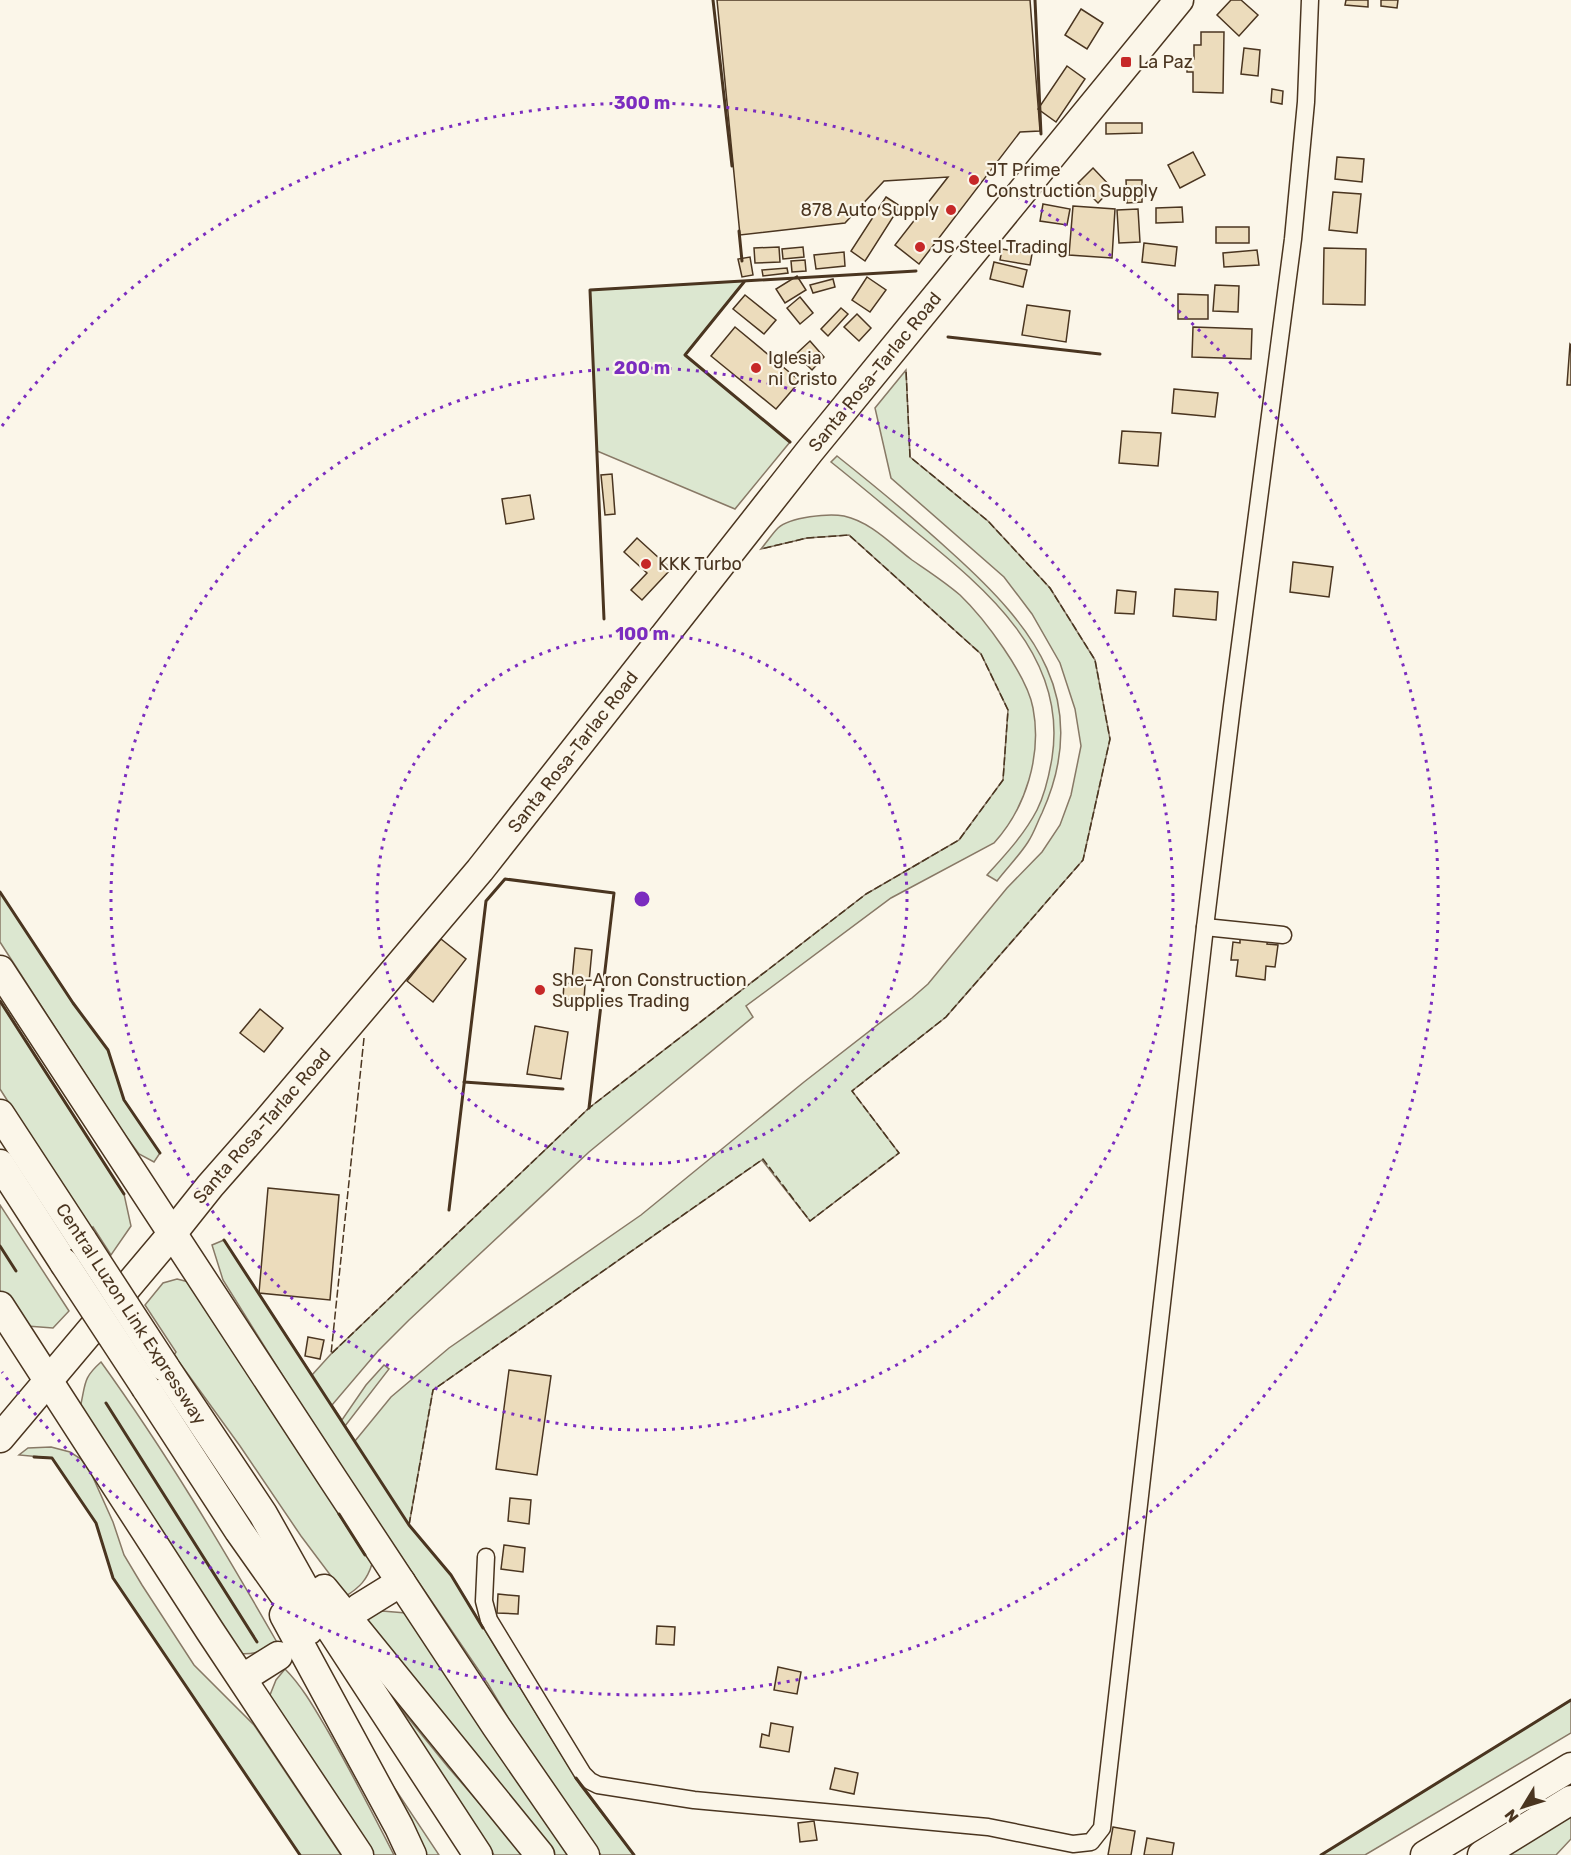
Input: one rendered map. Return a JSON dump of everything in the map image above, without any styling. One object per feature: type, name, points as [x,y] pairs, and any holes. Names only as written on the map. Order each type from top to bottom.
[{"type":"highway","name":"Santa Rosa-Tarlac Road","points":[[0,1438],[210,1186],[480,870],[809,452],[1179,0]]},
{"type":"highway","points":[[0,970],[171,1235],[585,1855]]},
{"type":"highway","name":"Central Luzon Link Expressway","points":[[0,1113],[263,1514]]},
{"type":"highway","name":"Central Luzon Link Expressway","points":[[0,1164],[239,1531]]},
{"type":"highway","points":[[0,1306],[123,1498],[359,1855]]},
{"type":"highway","points":[[123,1498],[152,1573],[200,1650],[230,1684],[270,1720]]},
{"type":"highway","points":[[263,1514],[309,1596],[478,1855]]},
{"type":"highway","points":[[263,1514],[540,1855]]},
{"type":"highway","points":[[239,1531],[412,1855]]},
{"type":"highway","points":[[239,1531],[297,1612],[456,1855]]},
{"type":"highway","points":[[359,1608],[401,1582]]},
{"type":"highway","points":[[243,1678],[279,1656]]},
{"type":"highway","points":[[1425,1855],[1571,1767]]},
{"type":"highway","points":[[1482,1855],[1571,1800]]},
{"type":"street","points":[[486,1557],[484,1601],[489,1620],[583,1774],[598,1785],[694,1800],[987,1827],[1073,1844],[1091,1842],[1102,1828],[1205,927],[1293,239],[1306,102],[1310,0]]},
{"type":"street","points":[[1205,927],[1283,935]]},
{"type":"green space","points":[[745,281],[685,355],[790,442],[735,509],[597,451],[590,290]]},
{"type":"green space","points":[[906,370],[910,457],[988,521],[1050,588],[1095,660],[1110,739],[1083,860],[946,1017],[852,1091],[899,1153],[810,1221],[762,1160],[433,1390],[409,1525],[451,1575],[580,1785],[634,1855],[601,1855],[526,1748],[488,1684],[299,1402],[223,1280],[212,1245],[224,1240],[312,1375],[331,1354],[589,1108],[866,894],[959,840],[1003,780],[1008,710],[981,654],[849,535],[807,538],[761,549],[776,530],[784,524],[820,516],[837,515],[854,519],[880,534],[954,590],[970,605],[1014,664],[1033,708],[1035,744],[1033,762],[1023,797],[1015,814],[994,843],[891,898],[746,1006],[753,1017],[589,1152],[409,1320],[378,1351],[332,1405],[342,1420],[366,1385],[384,1365],[389,1369],[345,1426],[355,1441],[391,1397],[449,1348],[641,1215],[804,1082],[912,998],[928,984],[1007,888],[1042,852],[1060,825],[1071,795],[1081,746],[1075,709],[1060,663],[1032,614],[1004,577],[891,478],[875,408]]},
{"type":"green space","points":[[837,456],[924,528],[982,581],[1008,609],[1030,638],[1047,668],[1058,701],[1061,735],[1056,772],[1030,839],[997,881],[987,875],[1026,828],[1037,810],[1046,785],[1052,758],[1054,721],[1047,688],[1034,657],[1016,628],[994,602],[943,554],[831,462]]},
{"type":"green space","points":[[0,892],[73,1003],[108,1050],[124,1100],[160,1153],[154,1162],[139,1154],[120,1128],[0,942]]},
{"type":"green space","points":[[0,1001],[124,1194],[131,1226],[111,1255],[93,1227],[90,1230],[0,1089]]},
{"type":"green space","points":[[0,1205],[69,1311],[53,1328],[27,1326],[0,1291]]},
{"type":"green space","points":[[177,1279],[189,1282],[214,1316],[372,1564],[362,1583],[346,1596],[174,1355],[176,1352],[145,1305],[163,1283]]},
{"type":"green space","points":[[101,1362],[193,1501],[278,1644],[257,1652],[235,1653],[80,1408],[88,1378]]},
{"type":"green space","points":[[51,1447],[70,1452],[81,1459],[91,1473],[113,1522],[124,1555],[194,1665],[254,1725],[341,1855],[300,1855],[113,1578],[96,1523],[52,1458],[19,1455],[28,1448]]},
{"type":"green space","points":[[382,1611],[406,1613],[569,1855],[554,1855],[491,1782],[383,1646],[366,1618]]},
{"type":"green space","points":[[285,1669],[303,1691],[329,1733],[394,1855],[370,1855],[268,1700],[276,1680]]},
{"type":"green space","points":[[379,1682],[448,1767],[524,1855],[494,1855]]},
{"type":"green space","points":[[1571,1700],[1571,1733],[1365,1855],[1321,1855]]},
{"type":"green space","points":[[344,1712],[439,1855],[419,1855]]},
{"type":"green space","points":[[1571,1815],[1571,1839],[1556,1855],[1505,1855]]},
{"type":"building","points":[[717,0],[1030,0],[1040,131],[1020,132],[919,264],[895,245],[948,177],[884,181],[845,223],[740,235]]},
{"type":"building","points":[[1231,0],[1241,0],[1258,15],[1239,36],[1217,15]]},
{"type":"building","points":[[1346,0],[1368,0],[1368,7],[1345,5]]},
{"type":"building","points":[[1381,0],[1398,0],[1397,8],[1381,6]]},
{"type":"building","points":[[1081,9],[1103,23],[1087,49],[1065,35]]},
{"type":"building","points":[[1201,32],[1224,32],[1223,93],[1193,92],[1193,72],[1187,72],[1187,58],[1194,59],[1194,45],[1201,45]]},
{"type":"building","points":[[1244,48],[1260,50],[1258,76],[1241,74]]},
{"type":"building","points":[[1067,66],[1085,79],[1056,122],[1038,109]]},
{"type":"building","points":[[1272,89],[1283,91],[1282,104],[1271,102]]},
{"type":"building","points":[[1106,123],[1142,123],[1142,133],[1106,134]]},
{"type":"building","points":[[1193,152],[1205,175],[1180,188],[1168,165]]},
{"type":"building","points":[[1337,157],[1364,159],[1362,182],[1335,179]]},
{"type":"building","points":[[1093,168],[1112,188],[1098,203],[1078,183]]},
{"type":"building","points":[[1126,180],[1142,180],[1142,202],[1127,203]]},
{"type":"building","points":[[1333,192],[1361,194],[1357,233],[1329,230]]},
{"type":"building","points":[[886,197],[900,206],[865,261],[851,251]]},
{"type":"building","points":[[1043,204],[1070,209],[1067,225],[1040,221]]},
{"type":"building","points":[[1073,206],[1115,209],[1112,258],[1069,255]]},
{"type":"building","points":[[1182,207],[1183,222],[1156,223],[1156,208]]},
{"type":"building","points":[[1138,209],[1140,242],[1119,243],[1117,210]]},
{"type":"building","points":[[1216,227],[1249,227],[1249,243],[1216,243]]},
{"type":"building","points":[[1144,243],[1177,247],[1175,266],[1142,262]]},
{"type":"building","points":[[779,247],[780,262],[755,263],[754,248]]},
{"type":"building","points":[[803,247],[804,257],[783,259],[782,249]]},
{"type":"building","points":[[1324,248],[1366,249],[1365,305],[1323,304]]},
{"type":"building","points":[[1002,249],[1032,254],[1030,265],[1000,260]]},
{"type":"building","points":[[1257,250],[1259,265],[1224,267],[1223,253]]},
{"type":"building","points":[[844,252],[845,266],[816,269],[814,255]]},
{"type":"building","points":[[750,257],[753,275],[742,277],[738,259]]},
{"type":"building","points":[[805,260],[806,271],[792,272],[791,261]]},
{"type":"building","points":[[994,262],[1027,270],[1023,287],[990,279]]},
{"type":"building","points":[[787,268],[788,273],[763,276],[762,270]]},
{"type":"building","points":[[797,276],[806,290],[785,303],[776,289]]},
{"type":"building","points":[[867,277],[886,290],[870,312],[852,300]]},
{"type":"building","points":[[833,279],[835,287],[813,293],[810,285]]},
{"type":"building","points":[[1215,285],[1239,286],[1238,312],[1213,311]]},
{"type":"building","points":[[1178,294],[1208,295],[1208,319],[1178,319]]},
{"type":"building","points":[[745,295],[776,320],[764,334],[733,309]]},
{"type":"building","points":[[800,297],[813,313],[800,324],[787,308]]},
{"type":"building","points":[[1027,305],[1070,311],[1066,342],[1022,335]]},
{"type":"building","points":[[841,308],[848,314],[828,336],[821,329]]},
{"type":"building","points":[[857,314],[871,328],[859,341],[844,327]]},
{"type":"building","name":"Iglesia ni Cristo","points":[[735,327],[800,381],[776,409],[711,356]]},
{"type":"building","points":[[1193,327],[1252,329],[1251,359],[1192,357]]},
{"type":"building","points":[[810,341],[824,357],[812,370],[796,354]]},
{"type":"building","points":[[1570,344],[1571,385],[1567,385]]},
{"type":"building","points":[[1174,389],[1218,393],[1215,417],[1172,413]]},
{"type":"building","points":[[1122,431],[1161,433],[1158,466],[1119,463]]},
{"type":"building","points":[[612,474],[615,514],[605,515],[601,475]]},
{"type":"building","points":[[530,495],[534,519],[506,524],[502,499]]},
{"type":"building","points":[[637,538],[671,569],[642,600],[631,590],[647,573],[624,552]]},
{"type":"building","points":[[1293,562],[1333,567],[1329,597],[1290,592]]},
{"type":"building","points":[[1175,589],[1218,592],[1216,620],[1173,616]]},
{"type":"building","points":[[1117,590],[1136,592],[1134,614],[1115,613]]},
{"type":"building","points":[[1240,935],[1268,938],[1267,944],[1278,945],[1275,967],[1266,966],[1265,980],[1236,976],[1238,960],[1231,960],[1233,942],[1240,943]]},
{"type":"building","points":[[441,939],[466,959],[433,1002],[407,981]]},
{"type":"building","points":[[575,948],[592,950],[589,982],[572,980]]},
{"type":"building","points":[[564,983],[585,985],[584,1000],[563,999]]},
{"type":"building","points":[[260,1009],[283,1028],[264,1052],[240,1033]]},
{"type":"building","points":[[535,1026],[568,1032],[561,1079],[527,1074]]},
{"type":"building","points":[[268,1188],[339,1195],[330,1300],[259,1293]]},
{"type":"building","points":[[308,1337],[324,1340],[320,1359],[305,1356]]},
{"type":"building","points":[[509,1370],[551,1376],[537,1475],[496,1469]]},
{"type":"building","points":[[510,1498],[531,1500],[529,1524],[508,1521]]},
{"type":"building","points":[[504,1545],[525,1548],[523,1572],[501,1569]]},
{"type":"building","points":[[498,1594],[519,1596],[518,1614],[497,1613]]},
{"type":"building","points":[[657,1626],[675,1627],[674,1645],[656,1644]]},
{"type":"building","points":[[778,1667],[801,1672],[797,1694],[774,1690]]},
{"type":"building","points":[[771,1723],[793,1727],[789,1752],[760,1747],[762,1734],[769,1736]]},
{"type":"building","points":[[835,1768],[858,1773],[854,1794],[830,1789]]},
{"type":"building","points":[[814,1821],[817,1840],[800,1842],[798,1823]]},
{"type":"building","points":[[1113,1827],[1135,1831],[1131,1855],[1108,1855]]},
{"type":"building","points":[[1147,1838],[1174,1843],[1172,1855],[1144,1855]]},
{"type":"fence","points":[[409,1525],[433,1390],[763,1159],[810,1221],[899,1153],[852,1091],[946,1017],[1083,860],[1110,739],[1095,660],[1050,588],[988,521],[910,457],[906,370]]},
{"type":"fence","points":[[364,1038],[331,1354],[589,1108],[866,894],[959,840],[1003,780],[1008,710],[981,654],[849,535],[807,538],[761,549]]},
{"type":"wall","points":[[713,0],[732,166]]},
{"type":"wall","points":[[1035,0],[1041,134]]},
{"type":"wall","points":[[739,231],[742,261]]},
{"type":"wall","points":[[604,619],[590,290],[916,271]]},
{"type":"wall","points":[[744,282],[685,355],[790,442]]},
{"type":"wall","points":[[948,337],[1100,354]]},
{"type":"wall","points":[[449,1210],[486,901],[505,879],[614,893],[589,1108]]},
{"type":"wall","points":[[0,892],[73,1003],[108,1050],[124,1100],[160,1153]]},
{"type":"wall","points":[[0,1001],[124,1194]]},
{"type":"wall","points":[[464,1082],[563,1089]]},
{"type":"wall","points":[[224,1240],[409,1525],[451,1575],[483,1628]]},
{"type":"wall","points":[[0,1246],[16,1271]]},
{"type":"wall","points":[[106,1403],[257,1642]]},
{"type":"wall","points":[[34,1457],[52,1458],[96,1523],[113,1578],[300,1855]]},
{"type":"wall","points":[[339,1514],[365,1555]]},
{"type":"wall","points":[[1321,1855],[1571,1700]]},
{"type":"wall","points":[[576,1778],[634,1855]]},
{"type":"place","name":"La Paz","points":[[1126,62]]},
{"type":"place","name":"JT Prime Construction Supply","points":[[974,180]]},
{"type":"place","name":"878 Auto Supply","points":[[951,210]]},
{"type":"place","name":"JS Steel Trading","points":[[920,247]]},
{"type":"place","name":"Iglesia ni Cristo","points":[[756,368]]},
{"type":"place","name":"KKK Turbo","points":[[646,564]]},
{"type":"place","name":"She-Aron Construction Supplies Trading","points":[[540,990]]}]
